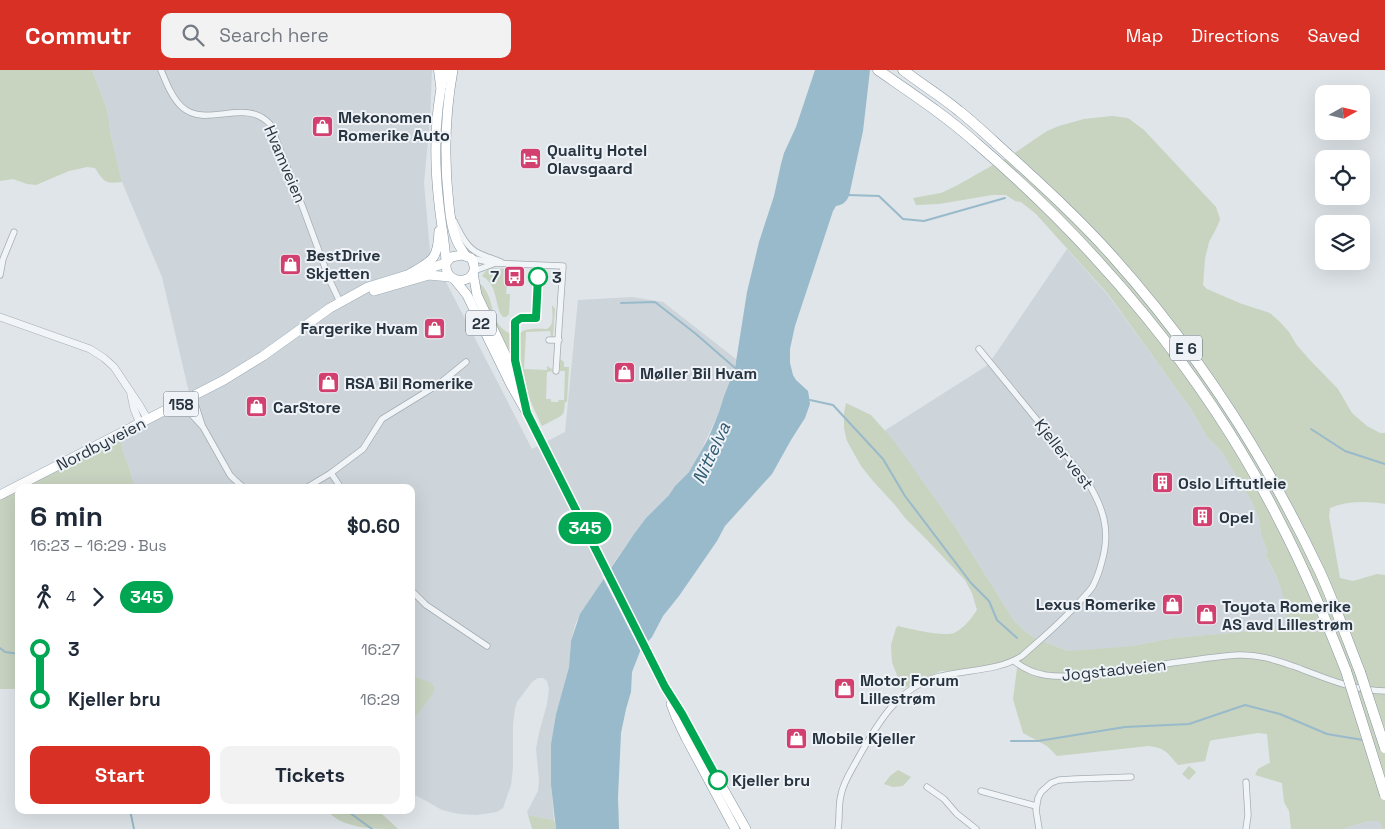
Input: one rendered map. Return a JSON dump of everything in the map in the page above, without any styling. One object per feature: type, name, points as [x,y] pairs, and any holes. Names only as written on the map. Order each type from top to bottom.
[{"type":"highway","points":[[440,70],[440,86]]},
{"type":"highway","name":"E 6","points":[[878,70],[923,101],[975,141],[1033,194],[1104,268],[1152,324],[1208,400],[1280,520],[1310,583],[1346,671],[1385,795]]},
{"type":"highway","name":"E 6","points":[[903,70],[959,111],[1036,180],[1076,219],[1113,257],[1170,326],[1218,392],[1257,454],[1290,512],[1321,574],[1360,672],[1385,748]]},
{"type":"main road","name":"22","points":[[445,70],[440,86],[436,152],[437,186],[445,241],[446,269],[467,295],[665,687],[746,829]]},
{"type":"main road","name":"22","points":[[453,70],[449,98],[446,154],[450,212],[456,241],[474,266],[477,296],[507,358],[527,413]]},
{"type":"main road","name":"22","points":[[449,98],[456,87],[459,70]]},
{"type":"main road","name":"22","points":[[411,273],[430,261],[437,253],[440,216]]},
{"type":"main road","points":[[446,262],[454,256],[468,257]]},
{"type":"main road","name":"Nordbyveien","points":[[22,484],[189,399],[250,365],[340,302],[368,287],[446,262]]},
{"type":"main road","points":[[453,278],[467,278],[474,272]]},
{"type":"main road","name":"Nordbyveien","points":[[352,296],[429,275],[453,278]]},
{"type":"main road","name":"Nordbyveien","points":[[0,495],[15,487]]},
{"type":"main road","name":"22","points":[[665,687],[686,738],[735,829]]},
{"type":"street","name":"Hvamveien","points":[[161,70],[169,89],[180,106],[188,112],[214,115],[241,112],[264,117],[270,124],[330,281],[340,302]]},
{"type":"street","points":[[450,212],[459,232],[471,248],[478,253],[503,263]]},
{"type":"street","points":[[0,275],[3,259],[14,232]]},
{"type":"street","points":[[468,257],[493,264]]},
{"type":"street","points":[[474,272],[493,264],[503,263],[563,266],[556,371]]},
{"type":"street","points":[[0,317],[97,353],[114,367],[123,379],[130,392],[134,409],[144,422]]},
{"type":"street","points":[[549,340],[559,340]]},
{"type":"street","name":"Kjeller vest","points":[[979,349],[1087,481],[1096,496],[1106,529],[1103,558],[1099,573],[1092,587],[1060,622],[1014,661]]},
{"type":"street","points":[[313,484],[363,449],[382,419],[439,384],[466,362]]},
{"type":"street","points":[[548,362],[556,362]]},
{"type":"street","points":[[189,399],[192,414],[203,427],[230,475],[240,484]]},
{"type":"street","points":[[331,473],[338,484]]},
{"type":"street","points":[[415,594],[426,605],[487,646]]},
{"type":"street","name":"Jogstadveien","points":[[1014,661],[1032,672],[1044,675],[1070,676],[1240,655],[1255,655],[1358,688],[1385,691]]},
{"type":"street","points":[[839,827],[839,803],[844,784],[874,731],[886,713],[899,699],[910,690],[929,680],[1001,666],[1014,661]]},
{"type":"street","points":[[1039,829],[1036,806],[1041,792],[1051,783],[1059,780],[1131,777]]},
{"type":"street","points":[[1246,782],[1248,815],[1246,829]]},
{"type":"street","points":[[927,787],[944,799],[957,814],[976,829]]},
{"type":"street","points":[[981,791],[1036,806]]},
{"type":"shaded area","points":[[92,70],[432,70],[430,120],[424,183],[430,251],[532,449],[565,432],[578,300],[632,297],[663,302],[736,359],[735,368],[719,412],[695,464],[669,495],[646,518],[613,564],[576,622],[571,641],[569,667],[556,714],[551,744],[551,785],[554,820],[528,815],[527,812],[538,791],[539,780],[536,749],[549,689],[547,681],[543,678],[538,678],[532,682],[517,702],[513,725],[511,785],[503,808],[497,812],[476,815],[459,814],[442,810],[415,796],[415,718],[431,697],[415,679],[415,484],[134,484],[120,440],[191,401],[162,277],[122,182],[107,110]]},
{"type":"shaded area","points":[[1067,249],[1108,295],[1193,412],[1207,437],[1222,452],[1252,502],[1259,519],[1261,534],[1267,550],[1266,556],[1284,593],[1287,611],[1286,625],[1275,629],[1173,638],[1132,646],[1079,651],[1069,651],[1038,640],[1014,621],[956,528],[884,431],[988,365]]},
{"type":"shaded area","points":[[1369,821],[1379,821],[1383,829],[1342,829]]},
{"type":"green space","points":[[0,70],[92,70],[107,110],[122,182],[108,182],[95,168],[87,167],[69,171],[36,185],[13,179],[0,181]]},
{"type":"green space","points":[[1112,116],[1128,118],[1144,130],[1216,207],[1220,219],[1209,242],[1205,259],[1203,285],[1207,289],[1242,304],[1270,313],[1289,332],[1308,358],[1338,389],[1352,413],[1367,426],[1380,433],[1385,433],[1385,504],[1364,502],[1343,504],[1330,508],[1329,516],[1340,578],[1353,581],[1377,574],[1385,575],[1385,829],[1383,829],[1379,821],[1369,821],[1342,829],[1291,829],[1289,811],[1284,802],[1282,783],[1255,775],[1258,769],[1270,764],[1267,734],[1258,733],[1210,741],[1205,761],[1178,765],[1166,752],[1149,746],[1057,756],[1047,746],[1023,733],[1013,699],[1018,661],[965,670],[941,671],[902,689],[892,662],[891,645],[896,628],[898,626],[918,631],[954,633],[967,623],[977,610],[972,593],[965,580],[905,518],[861,466],[847,441],[844,428],[846,403],[871,415],[894,441],[956,528],[1014,621],[1038,640],[1069,651],[1132,646],[1173,638],[1275,629],[1286,625],[1284,597],[1266,556],[1267,550],[1261,534],[1259,519],[1252,502],[1222,452],[1207,437],[1193,412],[1108,294],[1036,214],[1021,202],[1015,201],[1006,195],[992,195],[939,204],[916,205],[913,198],[941,193],[956,186],[1007,158],[1047,131],[1059,126],[1084,119]]},
{"type":"green space","points":[[491,268],[506,269],[506,294],[510,294],[509,314],[506,317],[503,317],[500,313],[493,288],[487,279],[482,276]]},
{"type":"green space","points":[[479,283],[488,295],[495,318],[504,330],[512,334],[513,366],[480,292]]},
{"type":"green space","points":[[552,305],[555,309],[553,337],[551,337],[550,331],[526,332],[524,369],[547,370],[547,366],[553,371],[547,372],[546,399],[551,399],[551,402],[564,400],[565,371],[560,371],[560,359],[564,362],[564,367],[569,367],[567,402],[565,402],[564,412],[561,416],[542,426],[521,377],[515,348],[517,338],[523,331],[547,329],[550,327]]},
{"type":"green space","points":[[120,440],[134,484],[28,484],[74,461],[105,449]]},
{"type":"green space","points":[[15,490],[15,689],[0,689],[0,498]]},
{"type":"green space","points":[[415,677],[430,682],[435,688],[431,697],[415,718]]},
{"type":"green space","points":[[1189,766],[1196,772],[1189,780],[1182,774]]},
{"type":"green space","points":[[898,770],[911,777],[903,786],[893,787],[884,784],[890,776]]},
{"type":"green space","points":[[331,814],[381,814],[398,829],[359,827]]},
{"type":"green space","points":[[528,815],[554,820],[556,829],[532,829]]},
{"type":"water","name":"Nittelva","points":[[815,70],[870,70],[863,131],[849,196],[844,203],[836,206],[833,211],[795,326],[790,349],[790,363],[793,375],[808,391],[810,404],[805,418],[772,474],[725,526],[717,541],[663,616],[652,637],[641,649],[632,672],[631,692],[621,733],[618,797],[619,829],[556,829],[551,785],[551,744],[556,714],[569,667],[571,641],[580,614],[646,518],[689,472],[708,439],[735,368],[747,292],[784,153],[796,127]]},
{"type":"pier","points":[[609,566],[643,651],[642,654],[602,576]]},
{"type":"waterway","points":[[848,195],[879,196],[903,219],[924,221],[1005,198]]},
{"type":"waterway","points":[[621,303],[655,302],[737,368]]},
{"type":"waterway","points":[[810,400],[833,405],[883,459],[905,496],[971,583],[989,601],[997,620],[1017,638]]},
{"type":"waterway","points":[[1311,429],[1345,451],[1385,464]]},
{"type":"waterway","points":[[0,648],[5,652],[15,653]]},
{"type":"waterway","points":[[1011,741],[1038,741],[1125,727],[1189,724],[1245,705],[1280,714],[1327,734],[1363,740]]},
{"type":"waterway","points":[[131,814],[134,829]]},
{"type":"waterway","points":[[351,814],[372,829]]},
{"type":"bus line","name":"345","points":[[538,277],[536,318],[521,318],[515,322],[514,348],[516,368],[522,386],[527,413],[665,687],[718,780]]},
{"type":"place","name":"Mekonomen Romerike Auto","points":[[322,126]]},
{"type":"place","name":"Quality Hotel Olavsgaard","points":[[531,159]]},
{"type":"place","name":"BestDrive Skjetten","points":[[290,264]]},
{"type":"place","name":"7","points":[[515,276]]},
{"type":"place","name":"3","points":[[538,277]]},
{"type":"place","name":"Fargerike Hvam","points":[[434,328]]},
{"type":"place","name":"Møller Bil Hvam","points":[[624,373]]},
{"type":"place","name":"RSA Bil Romerike","points":[[329,383]]},
{"type":"place","name":"CarStore","points":[[257,407]]},
{"type":"place","name":"Oslo Liftutleie","points":[[1162,483]]},
{"type":"place","name":"Opel","points":[[1203,517]]},
{"type":"place","name":"Lexus Romerike","points":[[1172,604]]},
{"type":"place","name":"Toyota Romerike AS avd Lillestrøm","points":[[1206,615]]},
{"type":"place","name":"Motor Forum Lillestrøm","points":[[844,689]]},
{"type":"place","name":"Mobile Kjeller","points":[[796,738]]},
{"type":"place","name":"Kjeller bru","points":[[718,780]]}]
